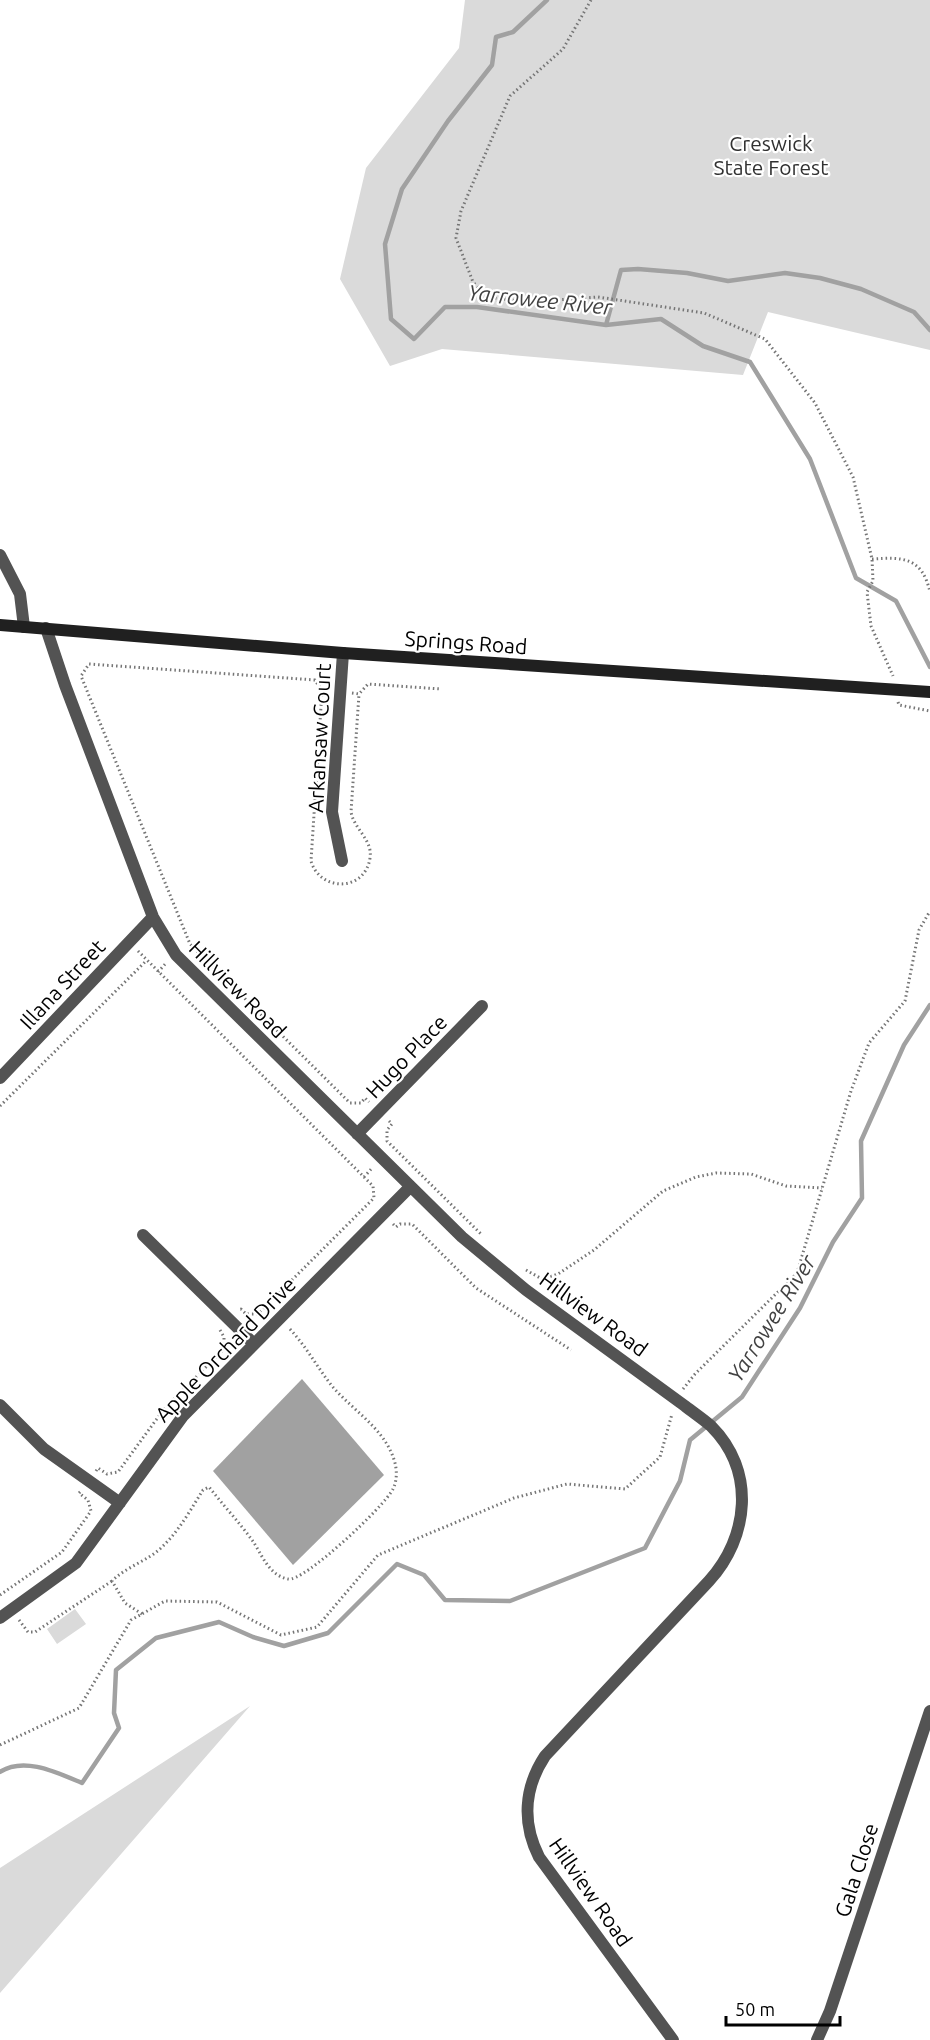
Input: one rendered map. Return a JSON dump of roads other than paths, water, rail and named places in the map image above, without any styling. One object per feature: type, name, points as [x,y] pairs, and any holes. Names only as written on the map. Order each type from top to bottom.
[{"type":"street","points":[[0,555],[20,594],[24,627]]},
{"type":"street","name":"Springs Road","points":[[0,625],[343,653],[930,692]]},
{"type":"street","name":"Hillview Road","points":[[46,628],[65,686],[153,917],[182,962],[462,1237],[519,1284],[711,1426],[731,1456],[740,1481],[741,1521],[732,1550],[713,1576],[545,1756],[532,1780],[527,1805],[528,1829],[539,1857],[673,2040]]},
{"type":"street","name":"Arkansaw Court","points":[[342,861],[332,807],[343,653]]},
{"type":"street","name":"Illana Street","points":[[0,1078],[153,917]]},
{"type":"street","name":"Hugo Place","points":[[357,1134],[482,1006]]},
{"type":"street","name":"Apple Orchard Drive","points":[[0,1618],[76,1563],[183,1416],[410,1187]]},
{"type":"street","points":[[143,1235],[254,1344]]},
{"type":"street","points":[[0,1405],[44,1449],[120,1503]]},
{"type":"street","name":"Gala Close","points":[[817,2040],[830,2011],[930,1711]]},
{"type":"waterway","name":"Yarrowee River","points":[[547,0],[513,32],[496,37],[492,65],[448,121],[402,189],[385,244],[391,319],[414,339],[445,307],[477,307],[606,325],[661,319],[703,346],[750,362],[810,459],[856,578],[896,601],[930,667]]},
{"type":"waterway","points":[[606,325],[621,270],[638,269],[687,273],[728,281],[785,273],[820,278],[861,289],[914,312],[930,330]]},
{"type":"waterway","name":"Yarrowee River","points":[[0,1772],[9,1767],[30,1766],[52,1771],[82,1783],[119,1728],[114,1713],[116,1670],[156,1638],[219,1622],[253,1637],[284,1646],[328,1633],[397,1564],[424,1575],[445,1600],[510,1601],[645,1548],[680,1481],[690,1440],[742,1397],[800,1308],[833,1242],[862,1198],[861,1141],[904,1045],[930,1005]]},
{"type":"park label","name":"Creswick State Forest","points":[[771,155]]}]
